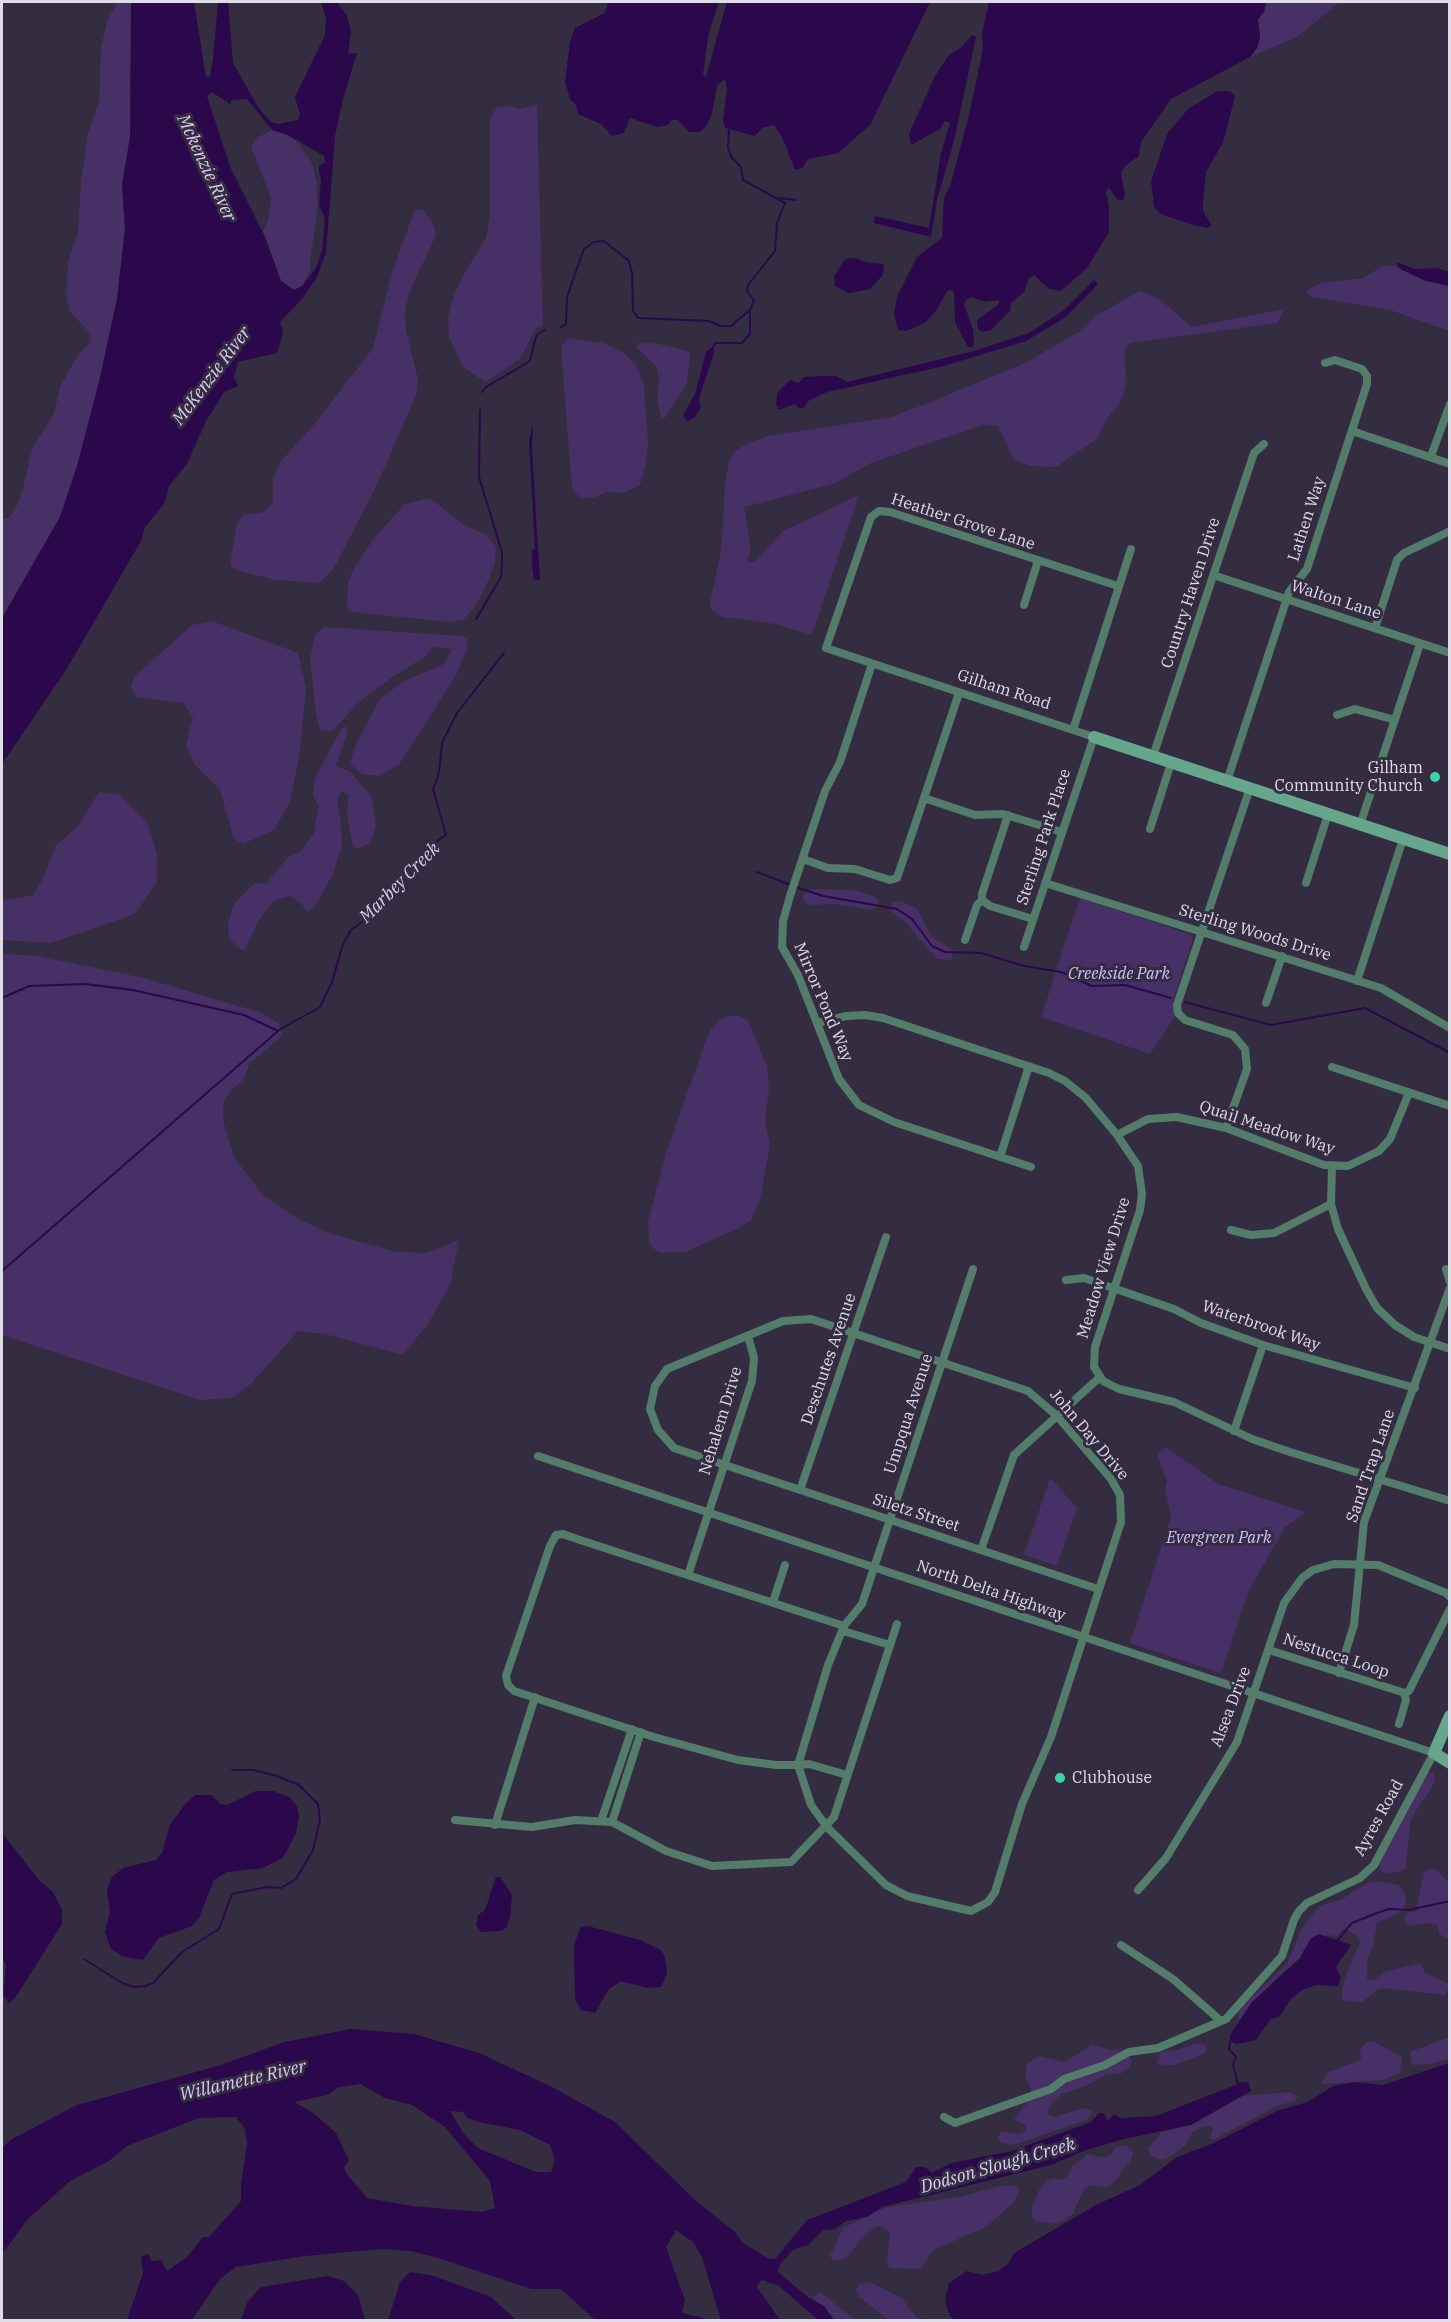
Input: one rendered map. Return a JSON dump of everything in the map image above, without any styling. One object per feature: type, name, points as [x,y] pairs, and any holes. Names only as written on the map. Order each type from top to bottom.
[{"type":"street","name":"Lathen Way","points":[[1227,781],[1286,600],[1291,587],[1307,569],[1352,431],[1367,376],[1362,369],[1338,360],[1325,363]]},
{"type":"street","points":[[1431,456],[1449,404]]},
{"type":"street","points":[[1352,431],[1449,464]]},
{"type":"street","name":"Country Haven Drive","points":[[1153,756],[1254,453],[1264,444]]},
{"type":"street","name":"Heather Grove Lane","points":[[826,648],[870,517],[879,511],[890,512],[1118,586]]},
{"type":"street","points":[[1375,628],[1397,560],[1404,553],[1449,531]]},
{"type":"street","points":[[1073,730],[1131,549]]},
{"type":"street","name":"Heather Grove Lane","points":[[1024,605],[1038,561]]},
{"type":"street","name":"Walton Lane","points":[[1213,575],[1449,653]]},
{"type":"street","points":[[1360,825],[1420,644]]},
{"type":"street","name":"Gilham Road","points":[[826,648],[1449,854]]},
{"type":"street","name":"Mirror Pond Way","points":[[872,664],[840,762],[825,791],[795,880],[783,921],[782,947],[818,1023],[839,1079],[859,1105],[894,1122],[1031,1167]]},
{"type":"street","points":[[803,860],[828,868],[855,869],[890,880],[897,879],[960,693]]},
{"type":"street","points":[[1337,715],[1355,709],[1395,720]]},
{"type":"street","name":"Sterling Park Place","points":[[1024,947],[1094,737]]},
{"type":"street","points":[[1150,829],[1171,762]]},
{"type":"street","points":[[1226,1128],[1247,1069],[1245,1049],[1233,1035],[1185,1020],[1177,1008],[1250,788]]},
{"type":"street","points":[[924,798],[978,816],[997,813],[1008,815],[1062,832]]},
{"type":"street","points":[[1306,883],[1328,814]]},
{"type":"street","points":[[965,940],[977,905],[982,900],[1008,815]]},
{"type":"street","points":[[1357,981],[1403,839]]},
{"type":"street","name":"Sterling Woods Drive","points":[[1045,883],[1381,988],[1449,1028]]},
{"type":"street","points":[[982,900],[990,906],[1033,919]]},
{"type":"street","points":[[1266,1003],[1282,956]]},
{"type":"street","name":"Meadow View Drive","points":[[818,1023],[846,1016],[865,1015],[1059,1077],[1092,1104],[1117,1135],[1138,1166],[1142,1194],[1140,1210],[1093,1359],[1100,1377]]},
{"type":"street","points":[[1000,1157],[1029,1066]]},
{"type":"street","points":[[1332,1067],[1449,1106]]},
{"type":"street","name":"Quail Meadow Way","points":[[1117,1135],[1140,1122],[1162,1116],[1226,1128],[1332,1166],[1348,1166],[1365,1160],[1379,1151],[1397,1126],[1409,1093]]},
{"type":"street","points":[[1332,1166],[1331,1204],[1338,1229],[1365,1289],[1377,1308],[1404,1331],[1449,1349]]},
{"type":"street","points":[[1231,1230],[1251,1235],[1274,1233],[1331,1204]]},
{"type":"street","name":"Deschutes Avenue","points":[[800,1490],[886,1237]]},
{"type":"street","name":"Umpqua Avenue","points":[[798,1765],[828,1665],[844,1629],[862,1604],[973,1269]]},
{"type":"street","points":[[1446,1269],[1449,1282]]},
{"type":"street","name":"Waterbrook Way","points":[[1066,1280],[1084,1278],[1263,1345],[1414,1388]]},
{"type":"street","name":"Sand Trap Lane","points":[[1339,1673],[1354,1625],[1364,1522],[1432,1343],[1449,1288]]},
{"type":"street","name":"John Day Drive","points":[[724,1466],[681,1451],[668,1443],[653,1421],[652,1395],[660,1377],[675,1364],[783,1321],[803,1318],[1028,1391],[1057,1416],[1112,1479],[1122,1500],[1121,1522],[1051,1737],[1018,1815],[994,1892],[988,1902],[972,1911],[907,1896],[886,1885],[827,1827]]},
{"type":"street","name":"Nehalem Drive","points":[[688,1575],[752,1381],[754,1358],[748,1336]]},
{"type":"street","points":[[1234,1431],[1263,1345]]},
{"type":"street","points":[[981,1550],[1009,1463],[1014,1455],[1100,1377],[1119,1389],[1174,1402],[1234,1431],[1290,1452],[1449,1501]]},
{"type":"street","name":"North Delta Highway","points":[[538,1456],[1083,1639],[1449,1756]]},
{"type":"street","name":"Siletz Street","points":[[724,1466],[1098,1589]]},
{"type":"street","points":[[847,1775],[809,1764],[776,1765],[738,1760],[641,1732],[514,1691],[508,1685],[506,1676],[550,1546],[556,1535],[570,1536],[773,1602],[890,1645]]},
{"type":"street","points":[[1360,1564],[1386,1568],[1449,1597]]},
{"type":"street","name":"Alsea Drive","points":[[1138,1890],[1166,1858],[1227,1760],[1244,1724],[1284,1603],[1302,1578],[1326,1565],[1360,1564]]},
{"type":"street","points":[[773,1602],[785,1565]]},
{"type":"street","name":"Nestucca Loop","points":[[1269,1650],[1404,1693],[1409,1691],[1449,1609]]},
{"type":"street","points":[[455,1820],[532,1827],[568,1821],[612,1822],[666,1851],[712,1866],[791,1862],[827,1827],[834,1817],[897,1624]]},
{"type":"street","points":[[1399,1724],[1406,1700],[1404,1693]]},
{"type":"street","points":[[495,1824],[535,1697]]},
{"type":"street","name":"Ayres Road","points":[[944,2117],[955,2123],[1051,2089],[1064,2079],[1087,2072],[1130,2052],[1168,2044],[1221,2021],[1282,1956],[1299,1911],[1307,1904],[1360,1878],[1374,1865],[1448,1723]]},
{"type":"street","points":[[601,1821],[632,1729]]},
{"type":"street","points":[[612,1822],[641,1732]]},
{"type":"street","name":"North Delta Highway","points":[[1434,1753],[1449,1763]]},
{"type":"street","points":[[798,1765],[811,1805],[827,1827]]},
{"type":"street","points":[[1121,1945],[1173,1979],[1221,2021]]},
{"type":"green space","points":[[118,2],[131,2],[131,49],[130,137],[122,185],[125,229],[117,299],[100,378],[77,466],[60,517],[2,618],[2,519],[8,518],[15,510],[23,489],[32,448],[53,416],[61,385],[77,356],[91,341],[88,331],[69,311],[66,293],[68,262],[78,233],[81,181],[88,134],[99,101],[101,47],[108,19]]},
{"type":"green space","points":[[1266,2],[1340,2],[1297,37],[1250,57],[1257,48],[1260,38],[1258,19],[1264,12]]},
{"type":"green space","points":[[537,105],[543,326],[535,329],[520,359],[485,382],[463,367],[449,337],[448,318],[461,279],[486,238],[490,215],[490,118],[497,107],[507,106],[519,109]]},
{"type":"green space","points":[[272,130],[288,135],[298,143],[311,161],[317,182],[317,213],[311,268],[302,286],[294,290],[281,281],[263,231],[268,220],[271,198],[251,146],[258,137]]},
{"type":"green space","points":[[422,209],[433,223],[436,235],[409,293],[405,311],[406,330],[418,379],[417,393],[375,489],[334,568],[319,583],[276,580],[238,571],[230,565],[237,523],[243,515],[263,512],[273,503],[273,478],[281,461],[316,422],[373,348],[392,273],[414,211]]},
{"type":"green space","points":[[1383,266],[1397,266],[1426,281],[1449,286],[1449,331],[1390,310],[1312,297],[1306,291],[1320,283],[1363,278]]},
{"type":"green space","points":[[1140,291],[1160,299],[1191,327],[1284,309],[1278,323],[1130,343],[1125,348],[1126,387],[1119,404],[1106,420],[1098,438],[1056,467],[1031,466],[1014,460],[998,426],[983,425],[871,463],[833,484],[744,507],[751,549],[747,563],[756,561],[783,531],[859,495],[812,635],[775,624],[723,617],[711,610],[710,602],[721,551],[725,484],[729,461],[735,451],[748,443],[768,436],[891,417],[931,402],[1027,362],[1080,331],[1097,315]]},
{"type":"green space","points":[[568,338],[603,343],[623,352],[636,365],[644,386],[648,443],[645,467],[640,485],[624,493],[607,492],[581,499],[572,489],[562,362],[562,345]]},
{"type":"green space","points":[[639,343],[655,343],[690,352],[687,383],[665,418],[661,417],[657,399],[659,378],[656,366],[637,348]]},
{"type":"green space","points":[[430,498],[464,525],[487,535],[496,547],[495,563],[484,591],[473,609],[463,620],[449,622],[351,612],[347,608],[348,583],[354,568],[374,538],[405,504]]},
{"type":"green space","points":[[212,621],[298,653],[306,687],[300,752],[290,802],[274,830],[243,844],[234,839],[220,790],[194,764],[186,746],[193,717],[183,703],[136,697],[131,687],[134,677],[192,625]]},
{"type":"green space","points":[[324,627],[462,636],[467,639],[467,650],[456,675],[423,728],[400,763],[380,776],[362,774],[350,764],[355,746],[380,699],[404,681],[444,664],[452,649],[433,647],[426,656],[359,702],[331,732],[320,730],[310,659],[315,635]]},
{"type":"green space","points":[[346,726],[348,731],[336,766],[351,772],[372,798],[376,825],[371,842],[358,849],[353,847],[347,815],[348,795],[342,791],[337,800],[342,845],[333,874],[317,903],[307,913],[302,904],[290,896],[274,901],[258,921],[245,950],[238,948],[229,938],[228,924],[234,904],[255,883],[266,884],[288,857],[301,851],[313,835],[319,807],[313,796],[314,780],[341,729]]},
{"type":"green space","points":[[99,792],[120,795],[148,824],[157,854],[157,882],[135,914],[51,943],[2,940],[2,901],[33,895],[44,877],[56,845],[77,827]]},
{"type":"green space","points":[[811,889],[851,890],[874,896],[878,899],[878,906],[871,910],[835,904],[812,905],[806,903],[802,896]]},
{"type":"green space","name":"Creekside Park","points":[[1080,898],[1189,934],[1193,939],[1173,1001],[1176,1015],[1150,1054],[1041,1017]]},
{"type":"green space","points":[[901,901],[917,909],[932,937],[954,950],[951,961],[936,958],[906,923],[891,911],[893,902]]},
{"type":"green space","points":[[2,954],[38,956],[144,978],[262,1013],[278,1023],[283,1035],[250,1063],[243,1080],[229,1093],[223,1104],[223,1120],[234,1157],[263,1195],[300,1220],[329,1233],[396,1252],[427,1253],[459,1240],[450,1285],[428,1324],[403,1355],[325,1334],[298,1331],[251,1384],[232,1398],[200,1400],[2,1335]]},
{"type":"green space","points":[[728,1016],[740,1016],[748,1021],[767,1066],[769,1089],[765,1121],[770,1145],[760,1199],[751,1220],[739,1228],[685,1252],[660,1252],[649,1243],[648,1221],[666,1153],[709,1032],[719,1020]]},
{"type":"green space","name":"Evergreen Park","points":[[1166,1447],[1218,1484],[1306,1512],[1285,1527],[1248,1592],[1221,1673],[1130,1643],[1171,1517],[1165,1488],[1167,1481],[1157,1455]]},
{"type":"green space","points":[[1050,1478],[1077,1508],[1057,1566],[1024,1555]]},
{"type":"green space","points":[[1427,1771],[1434,1774],[1435,1779],[1432,1788],[1416,1810],[1410,1823],[1406,1868],[1400,1872],[1385,1873],[1379,1870],[1381,1859]]},
{"type":"green space","points":[[1431,1869],[1437,1870],[1449,1883],[1449,1939],[1439,1934],[1437,1925],[1426,1923],[1409,1926],[1404,1920],[1407,1913],[1416,1911],[1424,1872]]},
{"type":"green space","points":[[1379,1881],[1399,1885],[1406,1896],[1405,1906],[1399,1913],[1377,1923],[1373,1946],[1367,1961],[1367,1979],[1375,1980],[1384,1972],[1421,1963],[1425,1973],[1449,1984],[1446,1995],[1380,1988],[1362,2002],[1342,2001],[1342,1990],[1347,1972],[1360,1942],[1358,1937],[1344,1928],[1337,1936],[1326,1935],[1305,1947],[1300,1958],[1277,1977],[1238,2021],[1239,2009],[1287,1964],[1302,1928],[1319,1906],[1342,1899],[1367,1883]]},
{"type":"green space","points":[[1449,2037],[1449,2059],[1430,2064],[1412,2065],[1410,2052]]},
{"type":"green space","points":[[1367,2042],[1375,2042],[1402,2057],[1400,2073],[1382,2080],[1324,2084],[1322,2082],[1328,2072],[1361,2060],[1360,2049]]},
{"type":"green space","points":[[1197,2043],[1205,2045],[1207,2050],[1204,2054],[1174,2065],[1160,2065],[1157,2062],[1161,2052],[1177,2050]]},
{"type":"green space","points":[[1092,2045],[1111,2050],[1124,2049],[1132,2060],[1130,2067],[1122,2073],[1105,2075],[1086,2086],[1061,2094],[1049,2106],[1048,2114],[1053,2117],[1084,2108],[1091,2110],[1092,2114],[1086,2120],[1014,2145],[1001,2143],[997,2138],[1002,2131],[1019,2134],[1026,2131],[1026,2126],[1014,2119],[1028,2102],[1031,2089],[1025,2076],[1027,2064],[1039,2056],[1065,2062]]},
{"type":"green space","points":[[1291,2092],[1297,2096],[1295,2101],[1279,2105],[1213,2140],[1210,2138],[1213,2130],[1211,2126],[1202,2127],[1192,2133],[1185,2146],[1168,2158],[1160,2160],[1151,2155],[1148,2148],[1161,2133],[1198,2121],[1240,2096]]},
{"type":"green space","points":[[1126,2145],[1133,2151],[1132,2158],[1114,2182],[1106,2188],[1090,2185],[1084,2189],[1073,2214],[1057,2224],[1035,2221],[1032,2217],[1032,2207],[1039,2190],[1047,2181],[1053,2178],[1060,2180],[1068,2176],[1072,2166],[1088,2154],[1101,2157],[1110,2155],[1116,2147]]},
{"type":"green space","points":[[1000,2186],[1018,2186],[1019,2191],[1015,2201],[986,2227],[933,2250],[921,2269],[890,2268],[887,2264],[890,2233],[881,2226],[873,2228],[846,2259],[833,2261],[830,2256],[843,2228],[884,2208],[962,2196]]},
{"type":"green space","points":[[870,2282],[902,2298],[916,2317],[924,2320],[889,2320],[859,2297],[856,2290],[859,2284]]},
{"type":"green space","points":[[820,2292],[856,2320],[822,2320],[822,2314],[813,2297]]},
{"type":"water","points":[[131,2],[194,2],[206,77],[210,76],[213,59],[218,2],[228,2],[233,63],[258,107],[271,122],[279,124],[298,120],[300,115],[295,97],[325,35],[326,18],[321,2],[337,2],[347,16],[351,31],[348,54],[357,53],[335,136],[326,253],[317,277],[302,299],[280,322],[283,333],[277,353],[238,362],[234,377],[238,386],[224,392],[206,421],[187,464],[169,486],[164,504],[145,527],[141,541],[66,670],[2,764],[2,618],[60,517],[77,466],[100,378],[117,299],[125,229],[122,185],[130,137]],"holes":[[[212,92],[230,104],[232,100],[247,99],[272,130],[288,135],[324,156],[325,162],[319,166],[321,180],[319,205],[325,219],[322,250],[316,268],[302,286],[294,290],[281,281],[265,237],[230,167],[207,96]]]},
{"type":"water","points":[[608,2],[719,2],[709,32],[703,74],[706,77],[727,2],[930,2],[870,125],[838,153],[808,159],[802,168],[795,170],[783,139],[774,125],[762,128],[755,136],[725,128],[723,121],[727,89],[725,79],[717,85],[712,114],[706,127],[699,132],[689,132],[678,120],[672,120],[668,125],[658,127],[630,118],[624,133],[612,136],[601,124],[578,114],[565,82],[570,41],[575,28],[605,13]]},
{"type":"water","points":[[989,2],[1266,2],[1264,12],[1258,19],[1260,38],[1257,48],[1250,57],[1171,99],[1141,142],[1139,156],[1125,166],[1121,173],[1125,195],[1123,200],[1118,200],[1108,187],[1106,193],[1109,206],[1109,232],[1087,268],[1061,291],[1049,289],[1034,275],[1028,279],[1025,291],[1011,303],[1010,311],[991,330],[982,332],[978,329],[977,320],[999,304],[999,300],[985,302],[971,297],[966,300],[964,304],[973,329],[974,342],[973,347],[968,347],[955,322],[954,292],[951,290],[947,291],[936,311],[925,323],[906,331],[898,330],[894,314],[897,297],[917,257],[942,238],[944,198],[951,183],[969,115],[983,49],[982,34]]},
{"type":"water","points":[[972,35],[976,37],[954,141],[937,200],[931,237],[874,223],[875,216],[929,228],[941,153],[950,123],[945,121],[940,129],[911,145],[909,134],[935,76],[949,55],[962,47]]},
{"type":"water","points":[[1216,92],[1233,93],[1235,97],[1223,142],[1206,172],[1203,211],[1212,226],[1208,228],[1193,225],[1161,214],[1154,207],[1151,181],[1167,134],[1188,109]]},
{"type":"water","points":[[856,258],[865,262],[884,264],[883,275],[870,289],[849,293],[835,286],[834,277],[845,259]]},
{"type":"water","points":[[1397,262],[1415,269],[1437,268],[1449,272],[1449,286],[1426,281],[1402,270],[1397,266]]},
{"type":"water","points":[[1094,280],[1098,284],[1066,317],[1026,341],[944,366],[827,392],[808,401],[804,408],[798,408],[795,404],[779,410],[776,405],[777,393],[790,380],[798,383],[804,377],[836,376],[847,382],[974,351],[1029,333],[1064,310]]},
{"type":"water","points":[[711,348],[715,350],[700,395],[699,404],[702,406],[694,418],[687,421],[683,415],[695,394],[706,352]]},
{"type":"water","points":[[533,423],[532,449],[540,581],[534,579],[532,566],[532,551],[535,548],[529,441]]},
{"type":"water","points":[[256,1791],[273,1791],[289,1797],[297,1806],[299,1816],[296,1833],[283,1858],[263,1868],[227,1872],[214,1880],[199,1918],[192,1926],[159,1938],[143,1960],[124,1957],[111,1949],[105,1932],[110,1911],[107,1890],[112,1877],[123,1868],[156,1860],[162,1853],[170,1825],[186,1803],[196,1795],[212,1795],[220,1804],[227,1805]]},
{"type":"water","points":[[2,1833],[40,1881],[53,1892],[62,1910],[62,1924],[15,1998],[9,2003],[3,1995],[6,1965],[2,1958]]},
{"type":"water","points":[[496,1877],[500,1877],[512,1895],[510,1918],[506,1928],[500,1931],[481,1932],[476,1925],[478,1915],[485,1910]]},
{"type":"water","points":[[588,1926],[640,1940],[661,1950],[665,1957],[667,1973],[661,1987],[647,1988],[621,1981],[608,1990],[595,2013],[581,2010],[575,1999],[574,1944],[581,1927]]},
{"type":"water","points":[[1319,1934],[1351,1945],[1336,1967],[1341,1978],[1338,1986],[1317,1985],[1302,1990],[1290,2000],[1280,2016],[1270,2020],[1256,2040],[1236,2044],[1230,2041],[1230,2035],[1252,2002],[1300,1958],[1311,1938]]},
{"type":"water","name":"Willamette River","points":[[351,2029],[414,2034],[479,2053],[552,2087],[615,2122],[696,2201],[735,2232],[743,2243],[769,2259],[776,2258],[807,2220],[906,2182],[916,2167],[925,2167],[932,2173],[951,2163],[1012,2151],[1091,2122],[1099,2113],[1104,2113],[1108,2121],[1114,2114],[1120,2118],[1156,2116],[1243,2082],[1248,2082],[1251,2091],[1191,2125],[1124,2139],[1086,2150],[1051,2165],[882,2207],[867,2217],[846,2221],[835,2229],[823,2230],[808,2245],[793,2250],[780,2264],[778,2272],[809,2298],[824,2306],[834,2320],[818,2320],[779,2286],[762,2280],[756,2286],[780,2320],[721,2320],[702,2257],[693,2242],[676,2230],[666,2247],[685,2300],[682,2313],[711,2320],[595,2320],[561,2289],[531,2289],[438,2258],[410,2251],[381,2249],[306,2256],[236,2267],[220,2279],[192,2320],[127,2320],[143,2273],[141,2257],[148,2254],[152,2261],[161,2260],[167,2271],[187,2257],[203,2237],[209,2237],[241,2201],[241,2183],[247,2144],[245,2129],[236,2117],[199,2118],[127,2146],[109,2161],[70,2181],[27,2220],[2,2254],[2,2148],[12,2139],[77,2105],[221,2065],[284,2042]],"holes":[[[360,2084],[385,2098],[412,2105],[445,2127],[490,2181],[495,2208],[481,2212],[413,2206],[367,2198],[346,2173],[344,2167],[349,2160],[336,2133],[312,2112],[294,2102],[327,2095],[339,2087]],[[450,2111],[463,2112],[467,2118],[479,2122],[520,2130],[550,2145],[555,2160],[551,2172],[536,2172],[478,2148],[464,2134]]]},
{"type":"water","points":[[1449,2063],[1449,2320],[954,2320],[950,2316],[945,2301],[949,2283],[967,2271],[982,2275],[998,2271],[1008,2264],[1014,2253],[1096,2205],[1140,2185],[1177,2157],[1214,2143],[1279,2110],[1308,2102],[1333,2086],[1355,2082],[1383,2085]]},
{"type":"water","points":[[410,2272],[431,2275],[491,2297],[516,2320],[388,2320],[400,2282]]},
{"type":"water","points":[[327,2276],[344,2281],[358,2295],[365,2320],[241,2320],[248,2301],[261,2287]]},
{"type":"waterway","points":[[561,327],[566,324],[567,297],[584,249],[594,242],[604,241],[629,261],[632,273],[633,311],[638,318],[709,321],[720,326],[731,326],[750,310],[754,301],[747,291],[748,285],[775,251],[777,223],[785,203],[743,180],[741,167],[732,158],[728,148],[729,130]]},
{"type":"waterway","points":[[780,198],[796,200]]},
{"type":"waterway","points":[[712,349],[715,343],[742,343],[750,334],[750,310]]},
{"type":"waterway","points":[[482,392],[486,387],[530,361],[535,340],[538,334],[545,330]]},
{"type":"waterway","points":[[476,619],[501,577],[502,564],[502,552],[479,477],[480,410]]},
{"type":"waterway","name":"Marbey Creek","points":[[279,1030],[320,1007],[332,982],[343,944],[351,930],[373,914],[419,865],[437,841],[446,835],[433,789],[439,773],[442,743],[457,713],[504,653]]},
{"type":"waterway","points":[[757,872],[791,885]]},
{"type":"waterway","points":[[796,887],[823,896],[897,909],[912,919],[932,946],[945,952],[981,953],[1024,966],[1061,972],[1092,986],[1125,985],[1171,998]]},
{"type":"waterway","points":[[2,998],[29,986],[85,984],[133,990],[244,1015],[278,1031],[2,1271]]},
{"type":"waterway","points":[[1185,1002],[1271,1025],[1365,1008],[1450,1053]]},
{"type":"waterway","points":[[84,1959],[122,1983],[134,1987],[153,1983],[182,1952],[219,1929],[232,1894],[267,1887],[281,1888],[296,1879],[313,1850],[320,1820],[318,1804],[299,1785],[277,1776],[253,1770],[232,1770]]},
{"type":"waterway","name":"Dodson Slough Creek","points":[[1337,1941],[1352,1923],[1377,1913],[1389,1909],[1409,1910],[1450,1901]]},
{"type":"waterway","name":"Dodson Slough Creek","points":[[1230,2041],[1229,2049],[1236,2057],[1233,2065],[1238,2084]]},
{"type":"place","name":"Gilham Community Church","points":[[1435,777]]},
{"type":"place","name":"Clubhouse","points":[[1060,1778]]},
{"type":"water label","name":"Mckenzie River","points":[[206,168]]},
{"type":"water label","name":"McKenzie River","points":[[212,376]]}]
